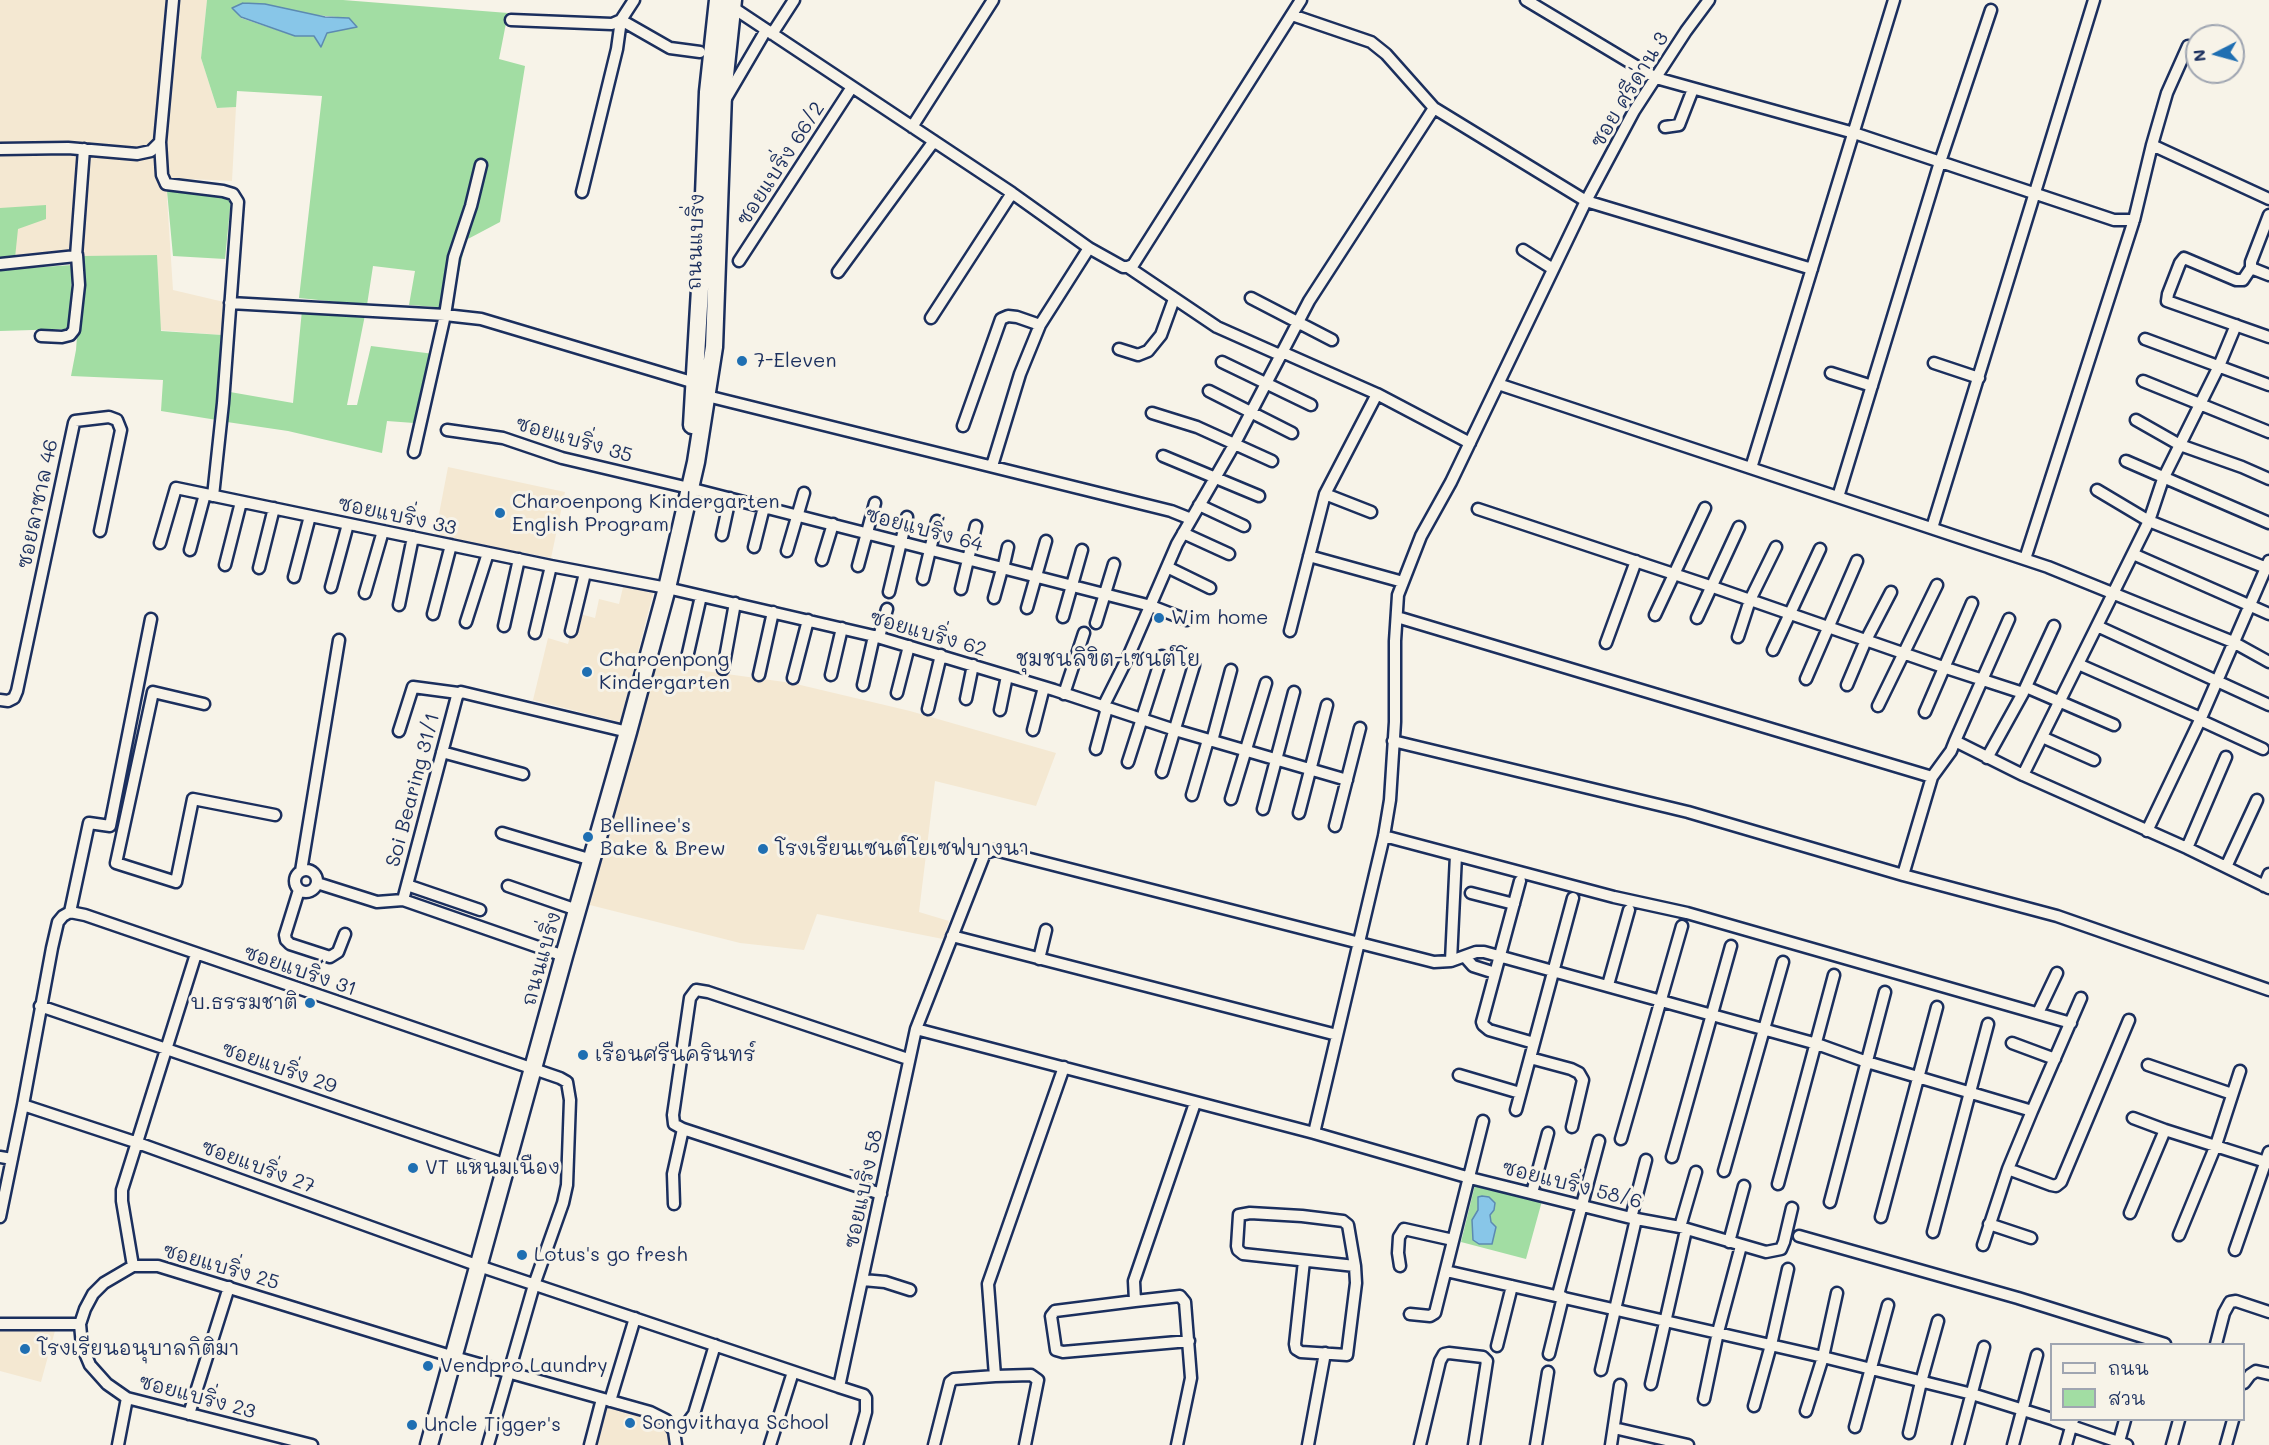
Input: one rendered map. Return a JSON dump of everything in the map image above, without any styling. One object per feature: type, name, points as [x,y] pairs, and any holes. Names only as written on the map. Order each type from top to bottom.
[{"type":"main road","name":"ถนนแบริ่ง","points":[[429,1445],[532,1069],[628,732],[667,588],[696,462],[714,346],[723,2]]},
{"type":"main road","name":"ถนนแบริ่ง","points":[[690,485],[708,92],[723,2]]},
{"type":"street","points":[[173,0],[160,142],[162,175],[166,184],[224,191],[233,194],[238,202],[223,403],[209,495],[190,550]]},
{"type":"street","points":[[582,192],[617,49],[621,20],[634,0]]},
{"type":"street","points":[[722,105],[769,32],[794,0]]},
{"type":"street","points":[[912,127],[993,0]]},
{"type":"street","points":[[723,2],[1012,193],[1089,248],[1123,267],[1128,267],[1133,265],[1301,0]]},
{"type":"street","points":[[1526,0],[1656,78],[1854,133],[2114,220],[2134,220]]},
{"type":"street","name":"ซอย ศรีด่าน 3","points":[[1314,1133],[1384,836],[1390,800],[1398,595],[1421,536],[1470,443],[1586,201],[1634,111],[1709,0]]},
{"type":"street","points":[[1751,468],[1894,0]]},
{"type":"street","points":[[1932,528],[2094,0]]},
{"type":"street","points":[[1838,497],[1940,162],[1991,10]]},
{"type":"street","points":[[1292,15],[1371,42],[1386,54],[1434,108],[1586,201],[1812,268]]},
{"type":"street","points":[[511,20],[601,25],[621,20]]},
{"type":"street","points":[[621,20],[670,48],[700,52]]},
{"type":"street","points":[[2025,559],[2134,220],[2167,93],[2185,53]]},
{"type":"street","name":"ซอยแบริ่ง 66/2","points":[[739,261],[852,87]]},
{"type":"street","points":[[1665,127],[1679,125],[1693,88]]},
{"type":"street","points":[[1096,748],[1105,707],[1183,533],[1234,445],[1309,301],[1434,108]]},
{"type":"street","points":[[838,272],[934,141]]},
{"type":"street","points":[[0,149],[84,149],[137,154],[151,151],[160,142]]},
{"type":"street","points":[[2152,145],[2269,199]]},
{"type":"street","points":[[41,336],[62,337],[74,330],[79,285],[77,255],[84,149]]},
{"type":"street","points":[[414,452],[445,315],[454,257],[471,206],[481,165]]},
{"type":"street","points":[[931,318],[1012,193]]},
{"type":"street","points":[[2268,219],[2251,262],[2251,268],[2243,280],[2236,280],[2184,258],[2180,262],[2167,301],[2269,338]]},
{"type":"street","points":[[992,466],[1020,374],[1040,325],[1089,248]]},
{"type":"street","points":[[1523,250],[1553,270]]},
{"type":"street","points":[[0,264],[74,258],[77,255]]},
{"type":"street","points":[[1128,267],[1217,327],[1377,394],[1470,443]]},
{"type":"street","points":[[2251,268],[2269,275]]},
{"type":"street","points":[[1251,298],[1332,340]]},
{"type":"street","points":[[1119,349],[1138,355],[1148,351],[1161,335],[1174,299]]},
{"type":"street","points":[[230,303],[481,319],[695,383]]},
{"type":"street","points":[[963,426],[1001,319],[1017,316],[1040,325]]},
{"type":"street","points":[[2023,775],[2149,521],[2163,478],[2236,325]]},
{"type":"street","points":[[2145,339],[2269,385]]},
{"type":"street","points":[[1222,362],[1311,405]]},
{"type":"street","points":[[1934,363],[1979,378]]},
{"type":"street","points":[[1831,373],[1872,386]]},
{"type":"street","points":[[2142,381],[2269,432]]},
{"type":"street","points":[[1498,384],[2025,559],[2114,592],[2233,642],[2269,662]]},
{"type":"street","points":[[1209,391],[1292,433]]},
{"type":"street","points":[[1290,631],[1325,494],[1377,394]]},
{"type":"street","points":[[707,396],[1171,511],[1191,519]]},
{"type":"street","points":[[1152,413],[1197,427],[1272,460]]},
{"type":"street","name":"ซอยลาซาล 46","points":[[0,700],[8,701],[14,698],[16,691],[74,423],[75,421],[109,417],[117,420],[121,430],[100,531]]},
{"type":"street","points":[[2136,420],[2180,445],[2269,479]]},
{"type":"street","name":"ซอยแบริ่ง 35","points":[[447,430],[503,438],[562,458],[690,485]]},
{"type":"street","points":[[1163,456],[1259,496]]},
{"type":"street","points":[[2126,461],[2269,522]]},
{"type":"street","name":"ซอยแบริ่ง 64","points":[[690,485],[764,507],[1150,606],[1186,620]]},
{"type":"street","name":"ซอยแบริ่ง 33","points":[[160,543],[176,488],[519,560],[667,588]]},
{"type":"street","points":[[2097,490],[2149,521],[2268,566],[2147,831]]},
{"type":"street","points":[[787,551],[804,493]]},
{"type":"street","points":[[1325,494],[1371,512]]},
{"type":"street","points":[[722,535],[730,498]]},
{"type":"street","points":[[225,565],[241,502]]},
{"type":"street","points":[[858,566],[875,503]]},
{"type":"street","points":[[1199,505],[1244,526]]},
{"type":"street","points":[[754,547],[764,507]]},
{"type":"street","points":[[260,568],[274,508]]},
{"type":"street","points":[[1655,615],[1705,508]]},
{"type":"street","points":[[1478,509],[1710,585],[1981,680],[2025,690],[2114,725]]},
{"type":"street","points":[[294,577],[310,516]]},
{"type":"street","points":[[889,592],[907,517]]},
{"type":"street","points":[[923,579],[938,520]]},
{"type":"street","points":[[331,587],[348,524]]},
{"type":"street","points":[[822,560],[833,524]]},
{"type":"street","points":[[961,588],[976,526]]},
{"type":"street","points":[[1697,618],[1710,585],[1739,527]]},
{"type":"street","points":[[365,593],[383,531]]},
{"type":"street","points":[[1183,533],[1229,554]]},
{"type":"street","points":[[399,605],[413,537]]},
{"type":"street","points":[[1027,608],[1046,541]]},
{"type":"street","points":[[433,614],[451,545]]},
{"type":"street","points":[[1738,638],[1750,600],[1776,546]]},
{"type":"street","points":[[994,598],[1008,548]]},
{"type":"street","points":[[1773,650],[1820,549]]},
{"type":"street","points":[[1063,617],[1082,550]]},
{"type":"street","points":[[466,622],[488,553]]},
{"type":"street","points":[[2133,554],[2269,614]]},
{"type":"street","points":[[1309,556],[1404,582]]},
{"type":"street","points":[[504,626],[519,560]]},
{"type":"street","points":[[1606,642],[1636,561]]},
{"type":"street","points":[[1806,679],[1857,561]]},
{"type":"street","points":[[1096,623],[1114,564]]},
{"type":"street","points":[[535,633],[551,566]]},
{"type":"street","points":[[1167,567],[1210,588]]},
{"type":"street","points":[[571,631],[585,573]]},
{"type":"street","points":[[1878,706],[1937,585]]},
{"type":"street","name":"ซอยแบริ่ง 62","points":[[667,588],[842,628],[941,655],[1174,730],[1347,780]]},
{"type":"street","points":[[1847,685],[1866,640],[1891,592]]},
{"type":"street","points":[[686,662],[701,596]]},
{"type":"street","points":[[723,669],[735,603]]},
{"type":"street","points":[[1925,712],[1972,603]]},
{"type":"street","points":[[863,685],[887,609]]},
{"type":"street","points":[[759,675],[773,612]]},
{"type":"street","points":[[1397,617],[1932,777]]},
{"type":"street","points":[[0,1217],[58,922],[70,912],[89,823],[110,826],[151,619]]},
{"type":"street","points":[[1904,875],[1932,777],[1951,751],[2009,619]]},
{"type":"street","points":[[793,678],[808,620]]},
{"type":"street","points":[[1987,758],[2025,690],[2054,626]]},
{"type":"street","points":[[2097,626],[2269,705]]},
{"type":"street","points":[[831,675],[842,628]]},
{"type":"street","points":[[1065,694],[1084,633]]},
{"type":"street","points":[[339,640],[301,871],[294,880],[298,890],[285,935],[290,944],[330,957],[338,952],[345,934]]},
{"type":"street","points":[[897,693],[909,646]]},
{"type":"street","points":[[928,709],[941,655]]},
{"type":"street","points":[[1128,762],[1162,656]]},
{"type":"street","points":[[2078,664],[2263,749]]},
{"type":"street","points":[[966,699],[973,665]]},
{"type":"street","points":[[1162,772],[1194,665]]},
{"type":"street","points":[[1192,795],[1231,670]]},
{"type":"street","points":[[1000,710],[1007,676]]},
{"type":"street","points":[[1231,799],[1266,683]]},
{"type":"street","points":[[399,731],[412,687],[458,693]]},
{"type":"street","points":[[1033,730],[1044,687]]},
{"type":"street","points":[[204,704],[153,692],[116,862],[176,882],[193,799],[274,815]]},
{"type":"street","points":[[1263,809],[1294,692]]},
{"type":"street","name":"Soi Bearing 31/1","points":[[403,900],[458,693],[628,732]]},
{"type":"street","points":[[1299,813],[1327,705]]},
{"type":"street","points":[[1335,826],[1360,728]]},
{"type":"street","points":[[2042,737],[2094,760]]},
{"type":"street","points":[[1393,741],[1688,812],[1904,875],[2057,916],[2269,990]]},
{"type":"street","points":[[1955,741],[2023,775],[2187,848],[2266,887],[2269,874]]},
{"type":"street","points":[[442,752],[523,774]]},
{"type":"street","points":[[2187,848],[2226,757]]},
{"type":"street","points":[[2226,867],[2257,800]]},
{"type":"street","points":[[502,833],[592,860]]},
{"type":"street","points":[[1384,836],[1614,897],[1687,913],[2071,1023]]},
{"type":"street","name":"ซอยแบริ่ง 58","points":[[839,1387],[916,1029],[985,852],[995,850],[1358,941]]},
{"type":"street","points":[[1451,961],[1456,855]]},
{"type":"street","points":[[301,871],[313,872],[317,883]]},
{"type":"street","points":[[1520,881],[1483,1016],[1483,1025],[1490,1030],[1534,1043]]},
{"type":"street","points":[[298,890],[310,892],[317,883]]},
{"type":"street","points":[[317,883],[377,902],[403,900],[564,956]]},
{"type":"street","points":[[406,885],[480,910]]},
{"type":"street","points":[[508,886],[578,910]]},
{"type":"street","points":[[1471,893],[1514,904]]},
{"type":"street","points":[[1516,1110],[1574,898]]},
{"type":"street","points":[[1608,985],[1629,910]]},
{"type":"street","name":"ซอยแบริ่ง 31","points":[[70,912],[86,915],[567,1082],[570,1100],[567,1185],[563,1203],[534,1285]]},
{"type":"street","points":[[1621,1139],[1682,926]]},
{"type":"street","points":[[1039,960],[1046,930]]},
{"type":"street","points":[[952,936],[1337,1035]]},
{"type":"street","points":[[1358,941],[1434,962],[1451,961],[1476,952],[1500,956],[1816,1044],[1867,1062],[2032,1111]]},
{"type":"street","points":[[1672,1156],[1731,946]]},
{"type":"street","points":[[133,1266],[122,1201],[124,1179],[196,954]]},
{"type":"street","points":[[1465,957],[1473,966],[1495,973]]},
{"type":"street","points":[[1724,1172],[1783,962]]},
{"type":"street","points":[[2038,1013],[2057,973]]},
{"type":"street","points":[[1778,1184],[1834,975]]},
{"type":"street","points":[[881,1194],[683,1129],[674,1124],[673,1115],[690,998],[696,990],[708,992],[908,1059]]},
{"type":"street","points":[[1830,1202],[1885,992]]},
{"type":"street","points":[[1983,1245],[2008,1169],[2081,998]]},
{"type":"street","name":"ซอยแบริ่ง 29","points":[[40,1006],[507,1165]]},
{"type":"street","points":[[1881,1217],[1937,1007]]},
{"type":"street","points":[[2008,1169],[2051,1185],[2059,1185],[2104,1085],[2129,1020]]},
{"type":"street","points":[[1933,1232],[1988,1024]]},
{"type":"street","points":[[916,1029],[1314,1133]]},
{"type":"street","points":[[2012,1043],[2055,1059]]},
{"type":"street","points":[[1530,1058],[1579,1073],[1583,1080],[1572,1127]]},
{"type":"street","points":[[2148,1065],[2232,1094]]},
{"type":"street","points":[[995,1376],[988,1284],[1064,1067]]},
{"type":"street","points":[[2180,1235],[2216,1145],[2240,1071]]},
{"type":"street","points":[[1459,1075],[1520,1093]]},
{"type":"street","points":[[1135,1301],[1136,1274],[1196,1103]]},
{"type":"street","name":"ซอยแบริ่ง 27","points":[[23,1105],[135,1142],[479,1266]]},
{"type":"street","points":[[2133,1118],[2165,1130],[2268,1159],[2235,1250]]},
{"type":"street","points":[[1410,1314],[1430,1316],[1435,1313],[1483,1121]]},
{"type":"street","points":[[674,1204],[673,1174],[683,1129]]},
{"type":"street","points":[[2130,1213],[2165,1130]]},
{"type":"street","name":"ซอยแบริ่ง 58/6","points":[[1314,1133],[1470,1178],[1580,1206],[1683,1228],[1766,1252],[1781,1249],[1792,1208]]},
{"type":"street","points":[[1532,1193],[1548,1133]]},
{"type":"street","points":[[1549,1354],[1580,1206],[1599,1141]]},
{"type":"street","points":[[0,1157],[12,1159]]},
{"type":"street","points":[[1601,1370],[1646,1160]]},
{"type":"street","points":[[1651,1384],[1696,1172]]},
{"type":"street","points":[[1729,1242],[1744,1186]]},
{"type":"street","points":[[1304,1261],[1296,1349],[1302,1352],[1347,1355],[1356,1283],[1355,1266],[1348,1225],[1342,1221],[1271,1214],[1239,1215],[1237,1246],[1239,1252],[1255,1257],[1304,1261],[1355,1266]]},
{"type":"street","points":[[1989,1224],[2031,1238]]},
{"type":"street","points":[[1400,1266],[1399,1237],[1404,1229],[1453,1239]]},
{"type":"street","points":[[1798,1236],[2018,1298],[2162,1343]]},
{"type":"street","points":[[1704,1399],[1742,1246]]},
{"type":"street","name":"ซอยแบริ่ง 25","points":[[80,1324],[93,1294],[115,1275],[133,1266],[172,1268],[454,1357],[660,1416],[674,1431]]},
{"type":"street","points":[[479,1266],[864,1395],[866,1412],[857,1445]]},
{"type":"street","points":[[1754,1406],[1788,1269]]},
{"type":"street","points":[[1446,1271],[1771,1344],[1972,1394],[2050,1418]]},
{"type":"street","points":[[863,1280],[885,1282],[910,1290]]},
{"type":"street","points":[[488,1445],[534,1285]]},
{"type":"street","points":[[1497,1346],[1512,1286]]},
{"type":"street","points":[[189,1414],[229,1287]]},
{"type":"street","points":[[1806,1411],[1823,1357],[1837,1293]]},
{"type":"street","points":[[1177,1445],[1190,1387],[1190,1341],[1184,1298],[1174,1296],[1054,1311],[1051,1316],[1056,1350],[1063,1352],[1190,1341]]},
{"type":"street","points":[[2216,1343],[2224,1314],[2230,1302],[2236,1301],[2269,1312]]},
{"type":"street","points":[[1855,1427],[1888,1305]]},
{"type":"street","points":[[590,1445],[635,1318]]},
{"type":"street","points":[[1909,1433],[1938,1322]]},
{"type":"street","points":[[0,1324],[80,1324]]},
{"type":"street","name":"ซอยแบริ่ง 23","points":[[80,1324],[82,1346],[90,1365],[107,1384],[127,1398],[189,1414],[271,1440],[312,1445]]},
{"type":"street","points":[[675,1445],[674,1431],[694,1414],[715,1345]]},
{"type":"street","points":[[1958,1445],[1984,1347]]},
{"type":"street","points":[[1308,1445],[1325,1353]]},
{"type":"street","points":[[1420,1445],[1440,1361],[1444,1354],[1449,1353],[1483,1357],[1487,1361],[1474,1445]]},
{"type":"street","points":[[2013,1445],[2037,1355]]},
{"type":"street","points":[[1536,1445],[1548,1371]]},
{"type":"street","points":[[2245,1382],[2256,1371],[2269,1374]]},
{"type":"street","points":[[770,1445],[793,1372]]},
{"type":"street","points":[[934,1445],[950,1382],[995,1376],[1031,1375],[1038,1380],[1025,1445]]},
{"type":"street","points":[[1611,1445],[1620,1384]]},
{"type":"street","points":[[118,1445],[127,1398]]},
{"type":"street","points":[[2066,1445],[2072,1422],[2121,1444],[2126,1421]]},
{"type":"street","points":[[2172,1445],[2178,1421]]},
{"type":"street","points":[[2226,1445],[2233,1421]]},
{"type":"street","points":[[1614,1428],[1688,1445]]},
{"type":"shaded area","points":[[0,0],[207,0],[201,58],[217,108],[236,107],[232,181],[168,178],[167,198],[173,290],[224,302],[222,335],[158,330],[157,255],[0,259]]},
{"type":"shaded area","name":"Charoenpong Kindergarten English Program","points":[[448,467],[565,492],[551,558],[435,535]]},
{"type":"shaded area","name":"Charoenpong Kindergarten","points":[[624,583],[654,590],[620,722],[533,700],[548,638],[568,644],[576,613],[595,618],[599,599],[619,604]]},
{"type":"shaded area","name":"โรงเรียนเซนต์โยเซฟบางนา","points":[[654,664],[792,683],[910,711],[1056,753],[1036,806],[935,781],[919,912],[949,921],[943,939],[817,914],[804,950],[740,943],[586,904]]},
{"type":"shaded area","name":"โรงเรียนอนุบาลกิติมา","points":[[56,1327],[41,1382],[0,1371],[0,1328]]},
{"type":"shaded area","name":"Songvithaya School","points":[[604,1402],[658,1420],[667,1427],[673,1445],[592,1445]]},
{"type":"green space","points":[[207,0],[343,0],[508,13],[499,59],[525,66],[500,222],[466,240],[451,308],[409,305],[415,271],[373,266],[367,305],[299,298],[322,96],[237,91],[236,107],[217,108],[201,58]],"holes":[[[233,8],[349,18],[357,27],[327,33],[321,46],[314,36],[295,36],[241,18]]]},
{"type":"green space","points":[[167,191],[225,194],[231,199],[225,259],[173,256]]},
{"type":"green space","points":[[46,205],[46,219],[18,229],[15,258],[0,259],[0,208]]},
{"type":"green space","points":[[157,255],[161,331],[222,335],[217,420],[161,411],[163,380],[71,376],[76,350],[83,256]]},
{"type":"green space","points":[[72,265],[70,323],[65,329],[0,331],[0,270]]},
{"type":"green space","points":[[302,310],[365,315],[347,405],[357,405],[371,346],[434,354],[414,423],[387,421],[382,453],[288,431],[227,422],[230,392],[293,403]]},
{"type":"green space","points":[[1475,1185],[1542,1201],[1526,1259],[1461,1242]]},
{"type":"water","points":[[243,3],[265,4],[325,17],[349,18],[357,27],[327,33],[321,47],[314,36],[295,36],[241,17],[232,8]]},
{"type":"water","points":[[1478,1197],[1489,1197],[1495,1203],[1490,1215],[1491,1222],[1496,1227],[1492,1244],[1479,1244],[1473,1240],[1472,1220],[1478,1210]]},
{"type":"place","name":"7-Eleven","points":[[742,361]]},
{"type":"place","name":"Charoenpong Kindergarten English Program","points":[[500,513]]},
{"type":"place","name":"Wim home","points":[[1159,618]]},
{"type":"place","name":"Charoenpong Kindergarten","points":[[587,672]]},
{"type":"place","name":"Bellinee's Bake & Brew","points":[[588,837]]},
{"type":"place","name":"โรงเรียนเซนต์โยเซฟบางนา","points":[[763,849]]},
{"type":"place","name":"บ.ธรรมชาติ","points":[[310,1003]]},
{"type":"place","name":"เรือนศรีนครินทร์","points":[[583,1055]]},
{"type":"place","name":"VT แหนมเนือง","points":[[413,1168]]},
{"type":"place","name":"Lotus's go fresh","points":[[522,1255]]},
{"type":"place","name":"โรงเรียนอนุบาลกิติมา","points":[[25,1349]]},
{"type":"place","name":"Vendpro Laundry","points":[[428,1366]]},
{"type":"place","name":"Songvithaya School","points":[[630,1423]]},
{"type":"place","name":"Uncle Tigger's","points":[[412,1425]]},
{"type":"district","name":"ชุมชนลิขิต-เซนต์โย","points":[[1108,660]]}]
